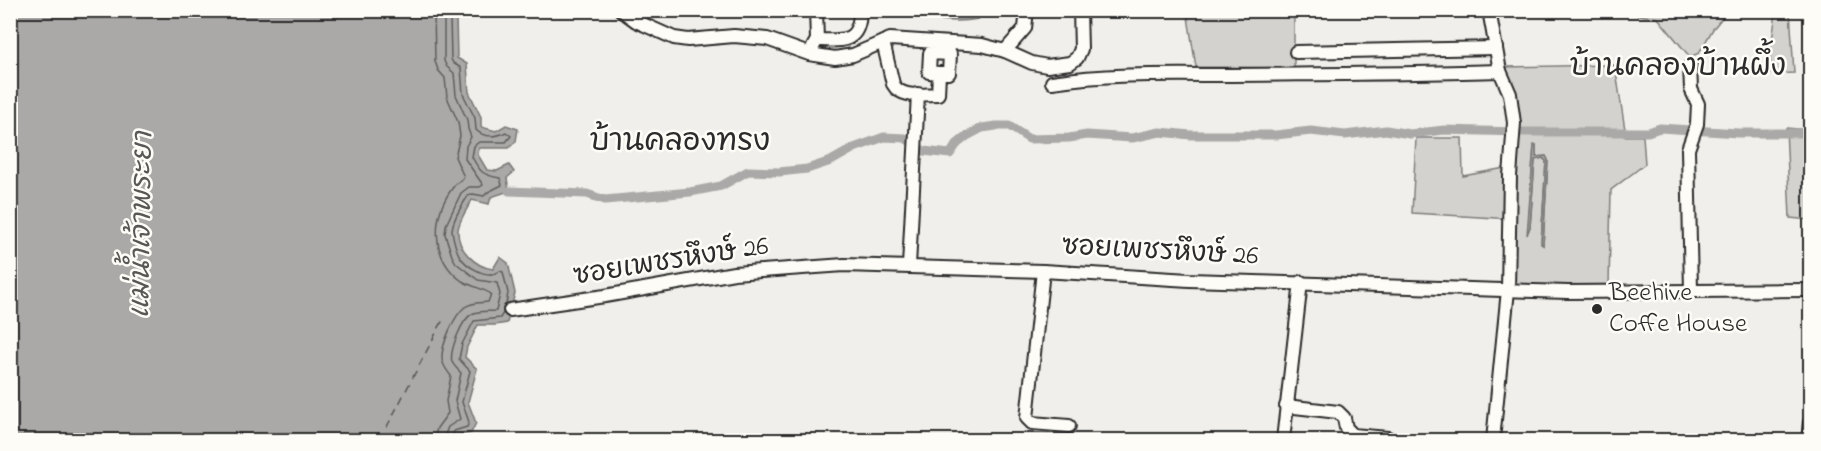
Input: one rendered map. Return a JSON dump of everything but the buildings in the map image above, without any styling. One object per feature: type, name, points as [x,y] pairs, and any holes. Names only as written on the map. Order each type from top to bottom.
[{"type":"street","points":[[621,10],[636,21],[674,38],[688,40],[734,36],[767,39],[809,54],[835,58],[854,55],[890,39],[982,45],[1047,66],[1070,63],[1077,58],[1081,49],[1080,10]]},
{"type":"street","points":[[809,54],[817,40],[816,10]]},
{"type":"street","points":[[817,40],[841,41],[852,36],[858,30],[860,10]]},
{"type":"street","points":[[1005,51],[1025,28],[1027,10]]},
{"type":"street","points":[[1489,10],[1500,71],[1510,94],[1514,123],[1510,176],[1508,290],[1493,441]]},
{"type":"street","points":[[883,42],[897,90],[903,94],[938,94],[939,73]]},
{"type":"street","points":[[1296,52],[1496,48]]},
{"type":"street","points":[[1690,66],[1691,89],[1698,104],[1694,134],[1688,149],[1691,290]]},
{"type":"street","points":[[1052,82],[1077,78],[1132,75],[1385,75],[1500,71]]},
{"type":"street","points":[[909,266],[918,94]]},
{"type":"street","name":"ซอยเพชรหึงษ์ 26","points":[[510,310],[734,273],[844,265],[1043,271],[1189,280],[1508,290],[1615,292],[1810,290]]},
{"type":"street","points":[[1043,271],[1027,418],[1032,423],[1070,426]]},
{"type":"street","points":[[1282,441],[1301,282]]},
{"type":"street","points":[[1286,406],[1338,412],[1344,418],[1346,428],[1353,435],[1388,438]]},
{"type":"street","points":[[1808,441],[1810,423]]},
{"type":"shaded area","points":[[1596,10],[1742,11],[1725,14],[1699,53],[1690,57],[1658,18],[1619,12],[1596,15]]},
{"type":"shaded area","points":[[1187,11],[1294,11],[1294,68],[1196,67]]},
{"type":"shaded area","points":[[1772,11],[1790,11],[1794,73],[1771,74],[1770,54],[1776,13]]},
{"type":"shaded area","points":[[1615,65],[1626,136],[1643,136],[1645,164],[1611,190],[1609,286],[1516,286],[1512,284],[1513,219],[1412,213],[1416,138],[1462,138],[1463,176],[1515,166],[1520,121],[1503,67]],"holes":[[[1536,145],[1536,157],[1546,156],[1548,160],[1543,245],[1541,243],[1546,161],[1542,158],[1535,160],[1528,231],[1534,146]]]},
{"type":"shaded area","points":[[1786,128],[1810,130],[1810,220],[1790,218]]},
{"type":"water","name":"แม่น้ำเจ้าพระยา","points":[[10,11],[468,11],[456,16],[457,58],[467,64],[469,92],[481,117],[481,127],[496,131],[506,125],[518,129],[516,141],[509,148],[479,148],[478,155],[487,170],[497,171],[509,165],[514,172],[507,178],[509,191],[491,197],[489,204],[472,200],[458,230],[458,237],[464,250],[480,265],[493,269],[500,257],[508,263],[515,293],[507,323],[478,325],[467,347],[465,357],[477,369],[468,402],[476,423],[471,433],[459,435],[456,440],[11,440]]},
{"type":"water","points":[[910,11],[986,11],[978,19],[952,21],[925,17]]},
{"type":"water","points":[[1534,145],[1536,145],[1536,157],[1546,156],[1548,160],[1543,245],[1541,244],[1546,161],[1543,158],[1535,160],[1530,227],[1527,235]]},
{"type":"waterway","points":[[509,191],[587,194],[605,200],[690,192],[721,186],[748,171],[779,172],[807,169],[831,161],[854,148],[884,137],[905,138],[924,151],[950,154],[967,136],[982,128],[996,126],[1009,126],[1029,139],[1087,135],[1132,138],[1160,132],[1191,135],[1276,135],[1311,131],[1345,135],[1386,130],[1410,134],[1444,130],[1648,132],[1660,128],[1738,133],[1810,133]]},
{"type":"ferry route","points":[[380,440],[445,316]]},
{"type":"place","name":"Beehive Coffe House","points":[[1597,309]]},
{"type":"district","name":"บ้านคลองบ้านผึ้ง","points":[[1678,68]]},
{"type":"district","name":"บ้านคลองทรง","points":[[680,143]]}]
